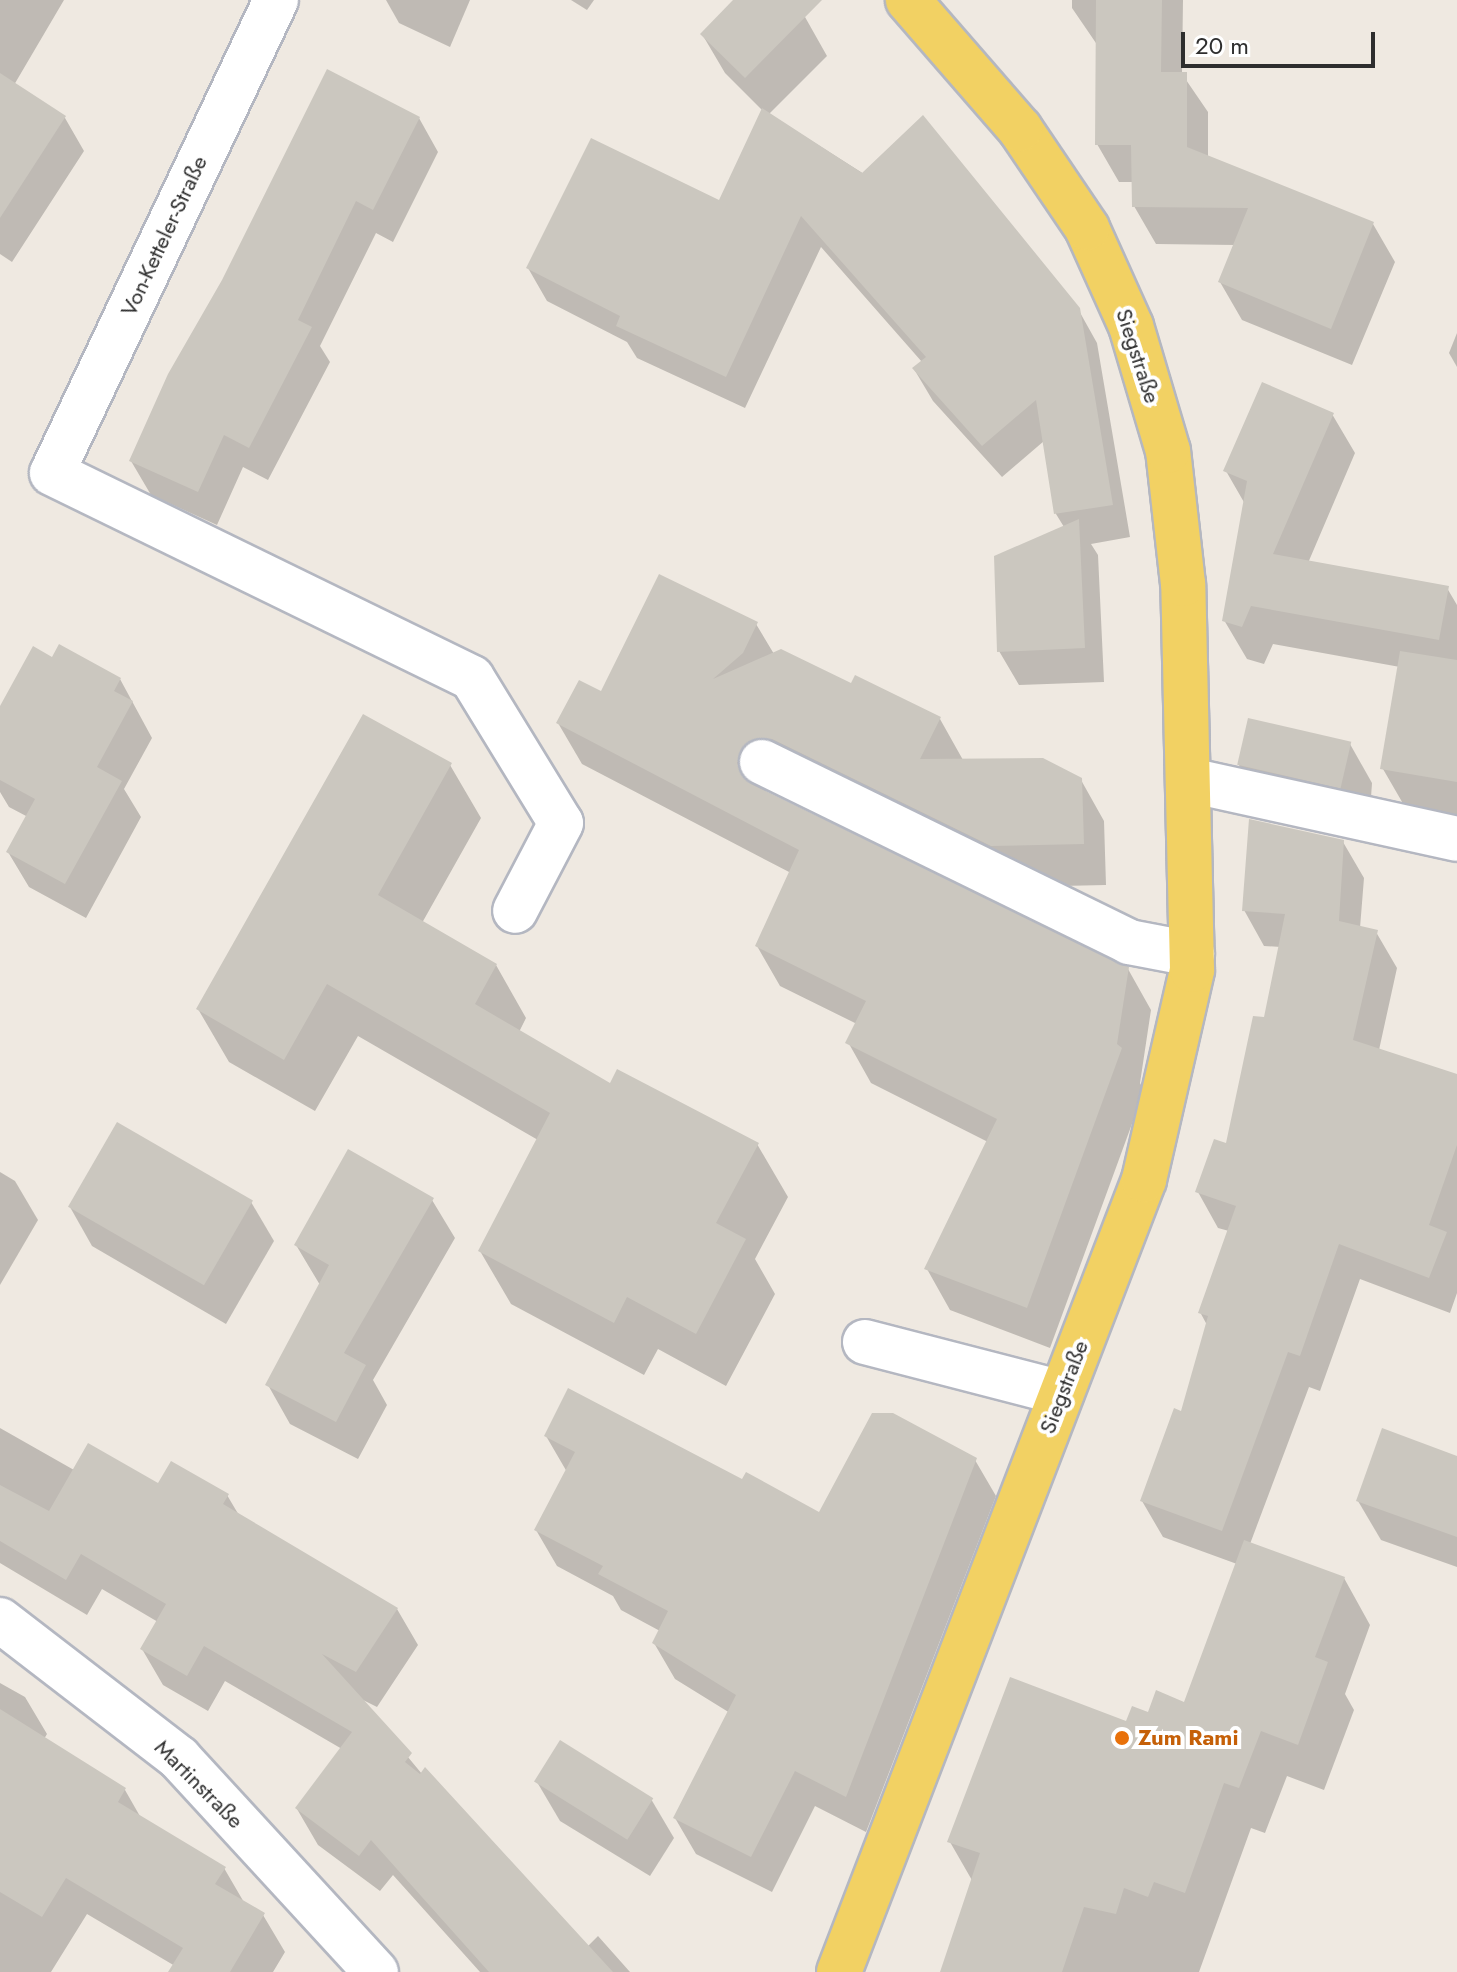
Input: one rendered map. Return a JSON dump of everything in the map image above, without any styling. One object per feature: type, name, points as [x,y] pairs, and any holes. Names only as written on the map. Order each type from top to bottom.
[{"type":"main road","name":"Siegstraße","points":[[839,1972],[1144,1180],[1192,954],[1183,584],[1168,451],[1131,326],[1087,228],[1020,129],[908,0]]},
{"type":"street","name":"Von-Ketteler-Straße","points":[[276,0],[52,473],[472,678],[561,823],[515,911]]},
{"type":"street","points":[[762,762],[1129,942],[1192,954]]},
{"type":"street","points":[[1189,780],[1457,839]]},
{"type":"street","points":[[865,1342],[1062,1393]]},
{"type":"street","name":"Martinstraße","points":[[0,1620],[179,1758],[376,1972]]},
{"type":"building","points":[[733,0],[822,0],[745,78],[700,34]]},
{"type":"building","points":[[1096,0],[1162,0],[1161,72],[1187,72],[1187,147],[1374,222],[1331,329],[1218,282],[1248,208],[1132,207],[1131,145],[1095,145]]},
{"type":"building","points":[[327,69],[420,117],[373,210],[356,201],[298,320],[312,327],[249,448],[224,435],[198,492],[129,461],[168,374],[222,280]]},
{"type":"building","points":[[0,73],[66,116],[0,218]]},
{"type":"building","points":[[762,108],[862,173],[923,115],[1080,308],[1113,505],[1054,514],[1036,400],[982,446],[912,368],[926,357],[801,216],[726,377],[616,326],[620,316],[526,268],[591,138],[719,200]]},
{"type":"building","points":[[1262,382],[1334,413],[1273,554],[1449,586],[1439,640],[1251,606],[1242,627],[1222,621],[1247,481],[1223,471]]},
{"type":"building","points":[[1079,519],[1085,648],[997,652],[994,556]]},
{"type":"building","points":[[659,574],[758,622],[743,653],[713,679],[781,649],[851,683],[855,675],[941,717],[920,759],[1043,758],[1082,778],[1084,844],[991,846],[772,739],[749,741],[737,763],[751,784],[1129,967],[1117,1044],[1122,1048],[1027,1308],[924,1269],[997,1119],[845,1043],[866,1001],[755,946],[799,850],[556,723],[579,680],[601,691]]},
{"type":"building","points":[[59,644],[121,678],[114,691],[133,701],[97,767],[122,781],[65,884],[6,852],[35,799],[0,780],[0,706],[33,646],[52,657]]},
{"type":"building","points":[[1400,651],[1457,660],[1457,782],[1380,769]]},
{"type":"building","points":[[363,714],[452,763],[378,895],[497,964],[475,1004],[610,1083],[617,1069],[759,1143],[716,1223],[746,1239],[696,1334],[627,1297],[614,1323],[478,1251],[550,1113],[327,984],[284,1060],[196,1009]]},
{"type":"building","points":[[1248,718],[1351,742],[1340,789],[1237,765]]},
{"type":"building","points":[[1249,819],[1344,840],[1339,921],[1378,930],[1353,1040],[1457,1074],[1457,1145],[1429,1225],[1447,1232],[1429,1278],[1339,1244],[1300,1356],[1288,1352],[1222,1531],[1140,1501],[1174,1408],[1181,1411],[1208,1316],[1198,1313],[1236,1206],[1195,1192],[1214,1139],[1226,1143],[1253,1016],[1264,1017],[1285,914],[1242,911]]},
{"type":"building","points":[[117,1122],[253,1200],[204,1285],[68,1207]]},
{"type":"building","points":[[348,1149],[434,1198],[344,1353],[366,1365],[336,1422],[265,1385],[329,1265],[294,1245]]},
{"type":"building","points":[[568,1388],[742,1479],[746,1472],[819,1512],[872,1413],[893,1413],[977,1458],[846,1797],[795,1771],[751,1857],[673,1818],[736,1695],[652,1643],[668,1611],[598,1574],[603,1566],[534,1530],[575,1452],[544,1436]]},
{"type":"building","points":[[1382,1428],[1457,1456],[1457,1537],[1356,1501]]},
{"type":"building","points":[[88,1443],[158,1483],[171,1461],[229,1494],[223,1504],[398,1608],[356,1672],[322,1654],[412,1753],[405,1762],[420,1774],[425,1767],[613,1972],[489,1972],[371,1840],[359,1856],[295,1808],[352,1732],[204,1646],[187,1676],[140,1649],[166,1604],[81,1554],[66,1580],[0,1541],[0,1485],[49,1511]]},
{"type":"building","points":[[1244,1540],[1345,1577],[1315,1657],[1328,1662],[1298,1745],[1261,1731],[1239,1788],[1224,1783],[1185,1893],[1154,1882],[1148,1897],[1124,1888],[1116,1914],[1084,1907],[1062,1972],[940,1972],[980,1853],[947,1842],[1010,1677],[1126,1721],[1132,1706],[1148,1712],[1156,1690],[1184,1702]]},
{"type":"building","points":[[0,1709],[126,1788],[118,1802],[226,1867],[215,1884],[265,1913],[230,1972],[168,1972],[183,1948],[66,1878],[42,1917],[0,1892]]},
{"type":"building","points":[[560,1740],[653,1798],[627,1840],[534,1782]]},
{"type":"place","name":"Zum Rami","points":[[1122,1738]]}]
